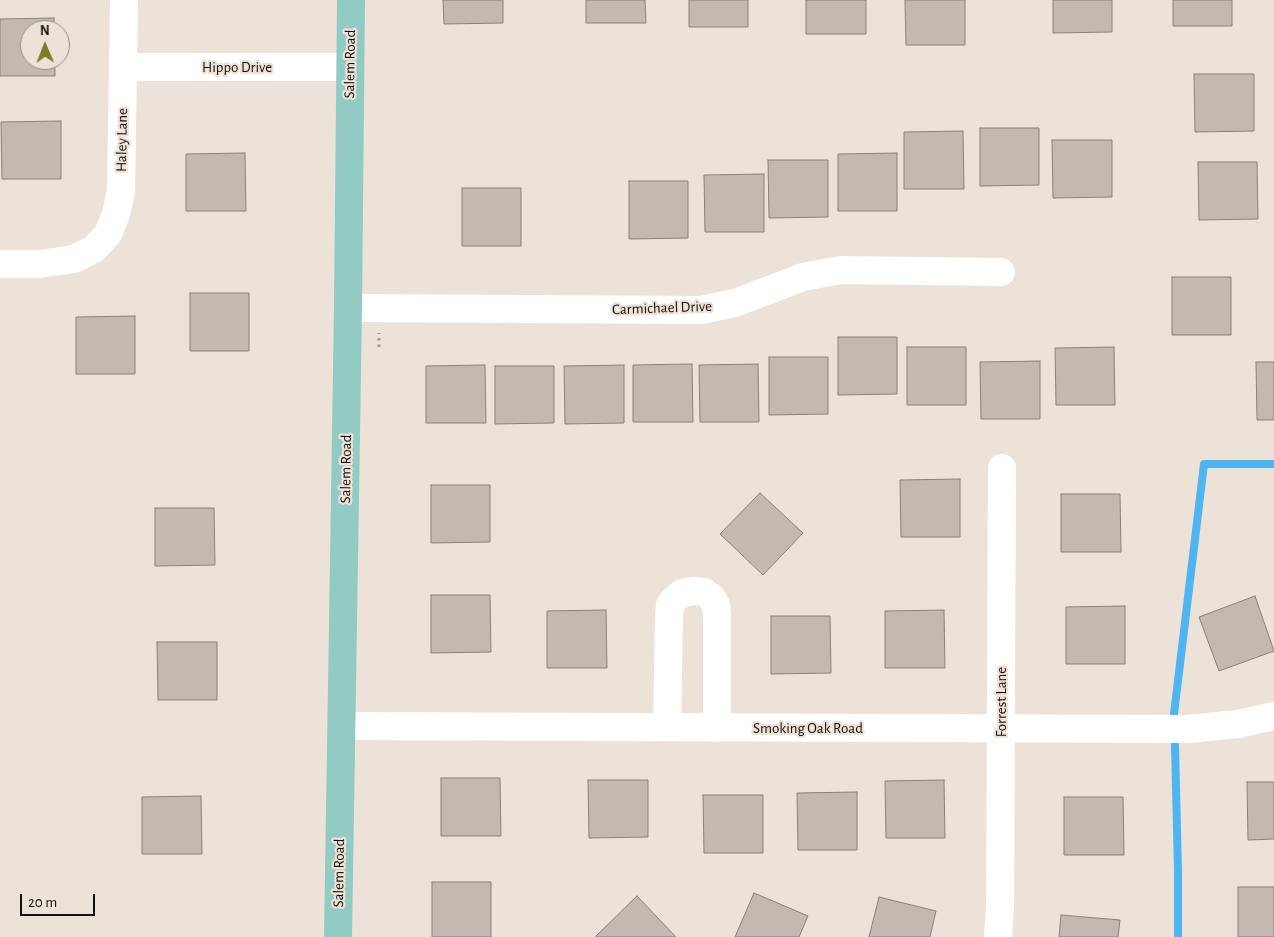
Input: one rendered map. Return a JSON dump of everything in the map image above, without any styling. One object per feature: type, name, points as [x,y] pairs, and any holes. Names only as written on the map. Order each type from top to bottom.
[{"type":"main road","name":"Salem Road","points":[[338,937],[351,0]]},
{"type":"street","name":"Haley Lane","points":[[0,264],[40,264],[74,259],[94,249],[108,234],[116,214],[121,191],[124,0]]},
{"type":"street","name":"Hippo Drive","points":[[124,67],[350,67]]},
{"type":"street","name":"Carmichael Drive","points":[[348,308],[701,310],[734,303],[804,277],[841,270],[1001,272]]},
{"type":"street","name":"Forrest Lane","points":[[998,937],[1000,909],[1002,468]]},
{"type":"street","points":[[667,728],[670,605],[682,593],[693,591],[704,592],[711,597],[716,605],[717,728]]},
{"type":"street","name":"Smoking Oak Road","points":[[342,726],[1188,729],[1238,724],[1274,716]]},
{"type":"building","points":[[443,0],[503,0],[503,23],[444,24]]},
{"type":"building","points":[[586,0],[645,0],[646,23],[586,23]]},
{"type":"building","points":[[689,0],[748,0],[748,27],[689,27]]},
{"type":"building","points":[[806,0],[866,0],[866,34],[806,34]]},
{"type":"building","points":[[905,0],[965,0],[965,45],[906,45]]},
{"type":"building","points":[[1053,0],[1112,0],[1112,32],[1053,33]]},
{"type":"building","points":[[1173,0],[1232,0],[1232,26],[1173,26]]},
{"type":"building","points":[[54,18],[54,20],[20,20],[20,70],[55,70],[55,76],[0,76],[0,19]]},
{"type":"building","points":[[1194,74],[1254,74],[1254,131],[1195,132]]},
{"type":"building","points":[[61,121],[61,179],[2,179],[1,122]]},
{"type":"building","points":[[980,128],[1039,128],[1039,185],[980,186]]},
{"type":"building","points":[[963,131],[964,189],[904,189],[904,132]]},
{"type":"building","points":[[1052,140],[1112,140],[1112,197],[1053,198]]},
{"type":"building","points":[[245,153],[246,211],[186,211],[186,154]]},
{"type":"building","points":[[897,153],[897,211],[838,211],[838,154]]},
{"type":"building","points":[[768,160],[828,160],[828,217],[769,218]]},
{"type":"building","points":[[1198,162],[1257,162],[1258,219],[1199,220]]},
{"type":"building","points":[[764,174],[764,232],[705,232],[704,175]]},
{"type":"building","points":[[629,181],[688,181],[688,238],[629,239]]},
{"type":"building","points":[[462,188],[521,188],[521,246],[462,246]]},
{"type":"building","points":[[1172,277],[1231,277],[1231,335],[1172,335]]},
{"type":"building","points":[[190,293],[249,293],[249,351],[190,351]]},
{"type":"building","points":[[135,316],[135,374],[76,374],[76,317]]},
{"type":"building","points":[[838,337],[897,337],[897,394],[838,395]]},
{"type":"building","points":[[907,347],[966,347],[966,405],[907,405]]},
{"type":"building","points":[[1114,347],[1115,405],[1056,405],[1055,348]]},
{"type":"building","points":[[769,357],[828,357],[828,414],[769,415]]},
{"type":"building","points":[[1040,361],[1040,419],[981,419],[980,362]]},
{"type":"building","points":[[1256,362],[1274,362],[1274,420],[1257,420]]},
{"type":"building","points":[[692,364],[693,422],[633,422],[633,365]]},
{"type":"building","points":[[758,364],[759,422],[700,422],[699,365]]},
{"type":"building","points":[[485,365],[486,423],[426,423],[426,366]]},
{"type":"building","points":[[624,365],[624,423],[565,424],[564,366]]},
{"type":"building","points":[[495,366],[554,366],[554,423],[495,424]]},
{"type":"building","points":[[960,479],[960,537],[901,537],[900,480]]},
{"type":"building","points":[[431,485],[490,485],[490,542],[431,543]]},
{"type":"building","points":[[760,493],[803,533],[763,575],[720,534]]},
{"type":"building","points":[[1061,494],[1120,494],[1121,552],[1061,552]]},
{"type":"building","points":[[155,508],[214,508],[215,565],[155,566]]},
{"type":"building","points":[[431,595],[490,595],[491,652],[431,653]]},
{"type":"building","points":[[1255,596],[1274,651],[1219,671],[1199,617]]},
{"type":"building","points":[[1125,606],[1125,664],[1066,664],[1066,607]]},
{"type":"building","points":[[606,610],[607,668],[547,668],[547,611]]},
{"type":"building","points":[[944,610],[945,668],[885,668],[885,611]]},
{"type":"building","points":[[771,616],[830,616],[831,673],[771,674]]},
{"type":"building","points":[[157,642],[217,642],[217,700],[158,700]]},
{"type":"building","points":[[441,778],[500,778],[501,836],[441,836]]},
{"type":"building","points":[[588,780],[648,780],[648,837],[589,838]]},
{"type":"building","points":[[944,780],[945,838],[886,838],[885,781]]},
{"type":"building","points":[[1247,782],[1274,782],[1274,839],[1248,840]]},
{"type":"building","points":[[857,792],[857,850],[798,850],[797,793]]},
{"type":"building","points":[[703,795],[763,795],[763,853],[704,853]]},
{"type":"building","points":[[201,796],[202,854],[142,854],[142,797]]},
{"type":"building","points":[[1064,797],[1123,797],[1124,855],[1064,855]]},
{"type":"building","points":[[432,882],[491,882],[491,937],[432,937]]},
{"type":"building","points":[[1238,887],[1274,887],[1274,937],[1238,937]]},
{"type":"building","points":[[754,893],[808,916],[799,937],[735,937]]},
{"type":"building","points":[[637,896],[676,937],[596,937],[596,936]]},
{"type":"building","points":[[879,897],[936,911],[930,937],[869,937]]},
{"type":"building","points":[[1061,915],[1120,920],[1118,937],[1059,937]]},
{"type":"waterway","points":[[1174,714],[1204,464],[1274,464]]},
{"type":"waterway","points":[[1175,745],[1178,937]]}]
